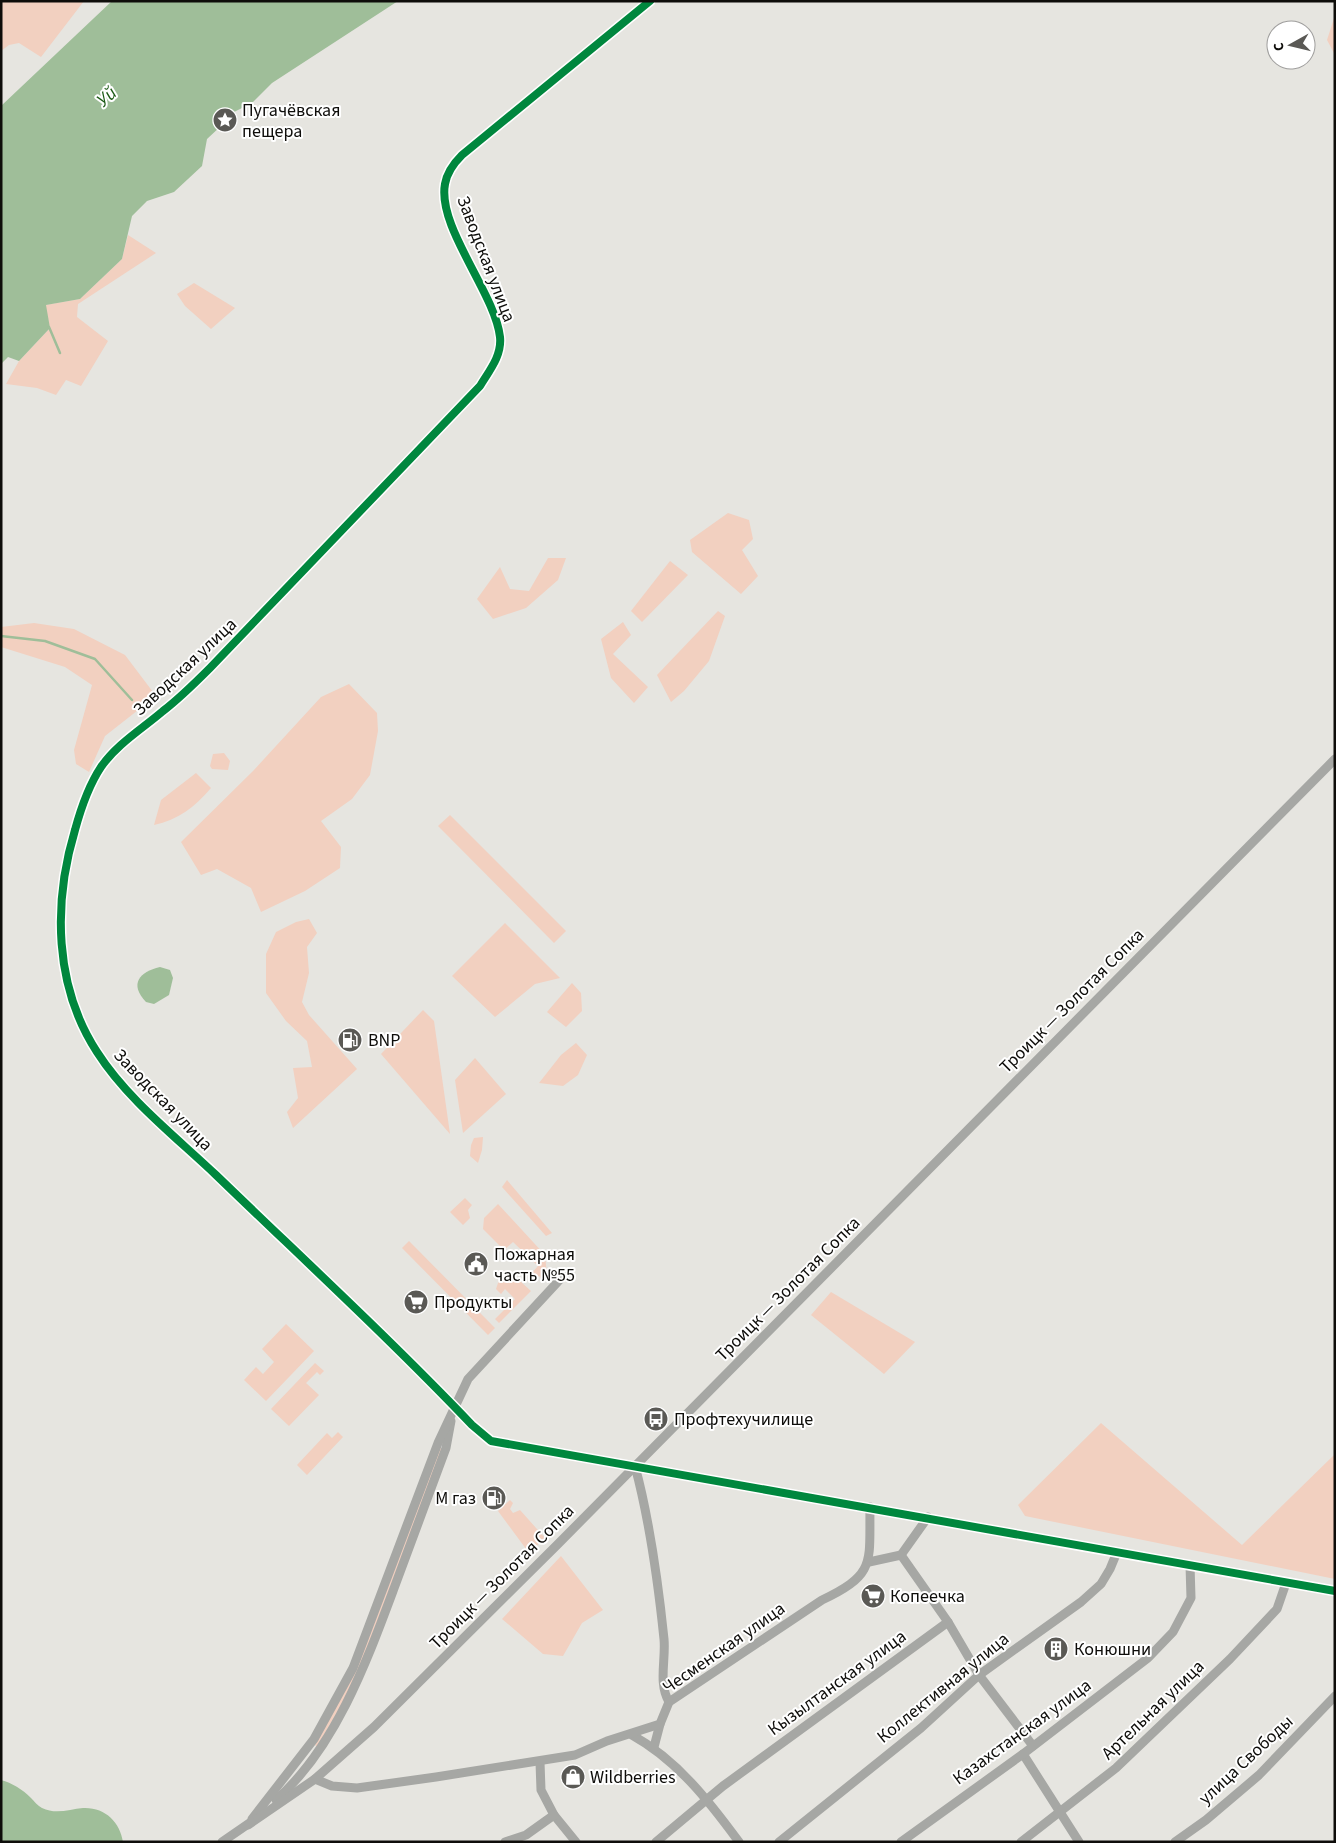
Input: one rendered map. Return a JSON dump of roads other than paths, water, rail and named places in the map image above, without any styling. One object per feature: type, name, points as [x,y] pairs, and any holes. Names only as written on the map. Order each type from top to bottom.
[{"type":"street","name":"Заводская улица","points":[[650,1],[462,155],[454,164],[445,184],[444,199],[450,220],[495,320],[500,338],[495,363],[480,386],[210,668],[175,701],[112,752],[100,768],[86,798],[68,854],[63,883],[60,944],[74,1004],[97,1053],[143,1107],[366,1318],[472,1426],[491,1441],[928,1517],[1335,1591]]},
{"type":"street","name":"Троицк — Золотая Сопка","points":[[222,1842],[315,1779],[374,1727],[1335,759]]},
{"type":"street","points":[[248,1825],[314,1739],[354,1668],[438,1443],[468,1379],[566,1273]]},
{"type":"street","points":[[635,1466],[650,1534],[664,1641],[663,1692],[669,1702]]},
{"type":"street","points":[[870,1507],[868,1562],[901,1555],[928,1517]]},
{"type":"street","name":"Коллективная улица","points":[[779,1842],[921,1728],[980,1675],[1081,1602],[1101,1584],[1117,1552]]},
{"type":"street","points":[[901,1555],[948,1622],[980,1675],[1033,1746]]},
{"type":"street","name":"Чесменская улица","points":[[654,1747],[660,1724],[669,1702],[822,1600],[839,1592],[859,1578],[868,1562]]},
{"type":"street","name":"Казахстанская улица","points":[[901,1842],[1023,1754],[1148,1658],[1173,1632],[1191,1598],[1190,1565]]},
{"type":"street","name":"Артельная улица","points":[[1020,1842],[1060,1810],[1089,1791],[1116,1768],[1230,1659],[1277,1609],[1286,1583]]},
{"type":"street","name":"Кызылтанская улица","points":[[656,1842],[709,1800],[723,1786],[948,1622]]},
{"type":"street","name":"улица Свободы","points":[[1175,1842],[1206,1820],[1258,1775],[1335,1696]]},
{"type":"street","points":[[315,1779],[332,1786],[357,1788],[540,1762],[575,1755],[607,1741],[632,1735],[660,1724]]},
{"type":"street","points":[[632,1735],[654,1747],[709,1800],[739,1842]]},
{"type":"street","points":[[1023,1754],[1079,1842]]},
{"type":"street","points":[[540,1762],[540,1790],[554,1815],[576,1842]]},
{"type":"street","points":[[505,1842],[526,1835],[554,1815]]},
{"type":"water","name":"Уй","points":[[112,1],[398,1],[272,83],[252,103],[234,112],[224,111],[221,114],[221,126],[207,139],[202,166],[174,192],[147,201],[132,216],[122,259],[80,299],[46,305],[50,328],[19,361],[8,357],[1,364],[1,106]]},
{"type":"water","points":[[160,967],[170,970],[173,978],[169,995],[154,1004],[146,1002],[138,990],[137,984],[147,972]]},
{"type":"water","points":[[1,1780],[20,1789],[39,1806],[47,1810],[91,1808],[105,1813],[119,1828],[123,1842],[1,1842]]},
{"type":"waterway","points":[[49,327],[60,353]]},
{"type":"waterway","points":[[1,636],[45,641],[95,659],[132,700]]},
{"type":"place","name":"Пугачёвская пещера","points":[[225,120]]},
{"type":"place","name":"BNP","points":[[350,1040]]},
{"type":"place","name":"Пожарная часть №55","points":[[476,1264]]},
{"type":"place","name":"Продукты","points":[[416,1302]]},
{"type":"place","name":"Профтехучилище","points":[[656,1419]]},
{"type":"place","name":"М газ","points":[[494,1498]]},
{"type":"place","name":"Копеечка","points":[[873,1596]]},
{"type":"place","name":"Конюшни","points":[[1056,1649]]},
{"type":"place","name":"Wildberries","points":[[573,1777]]}]
